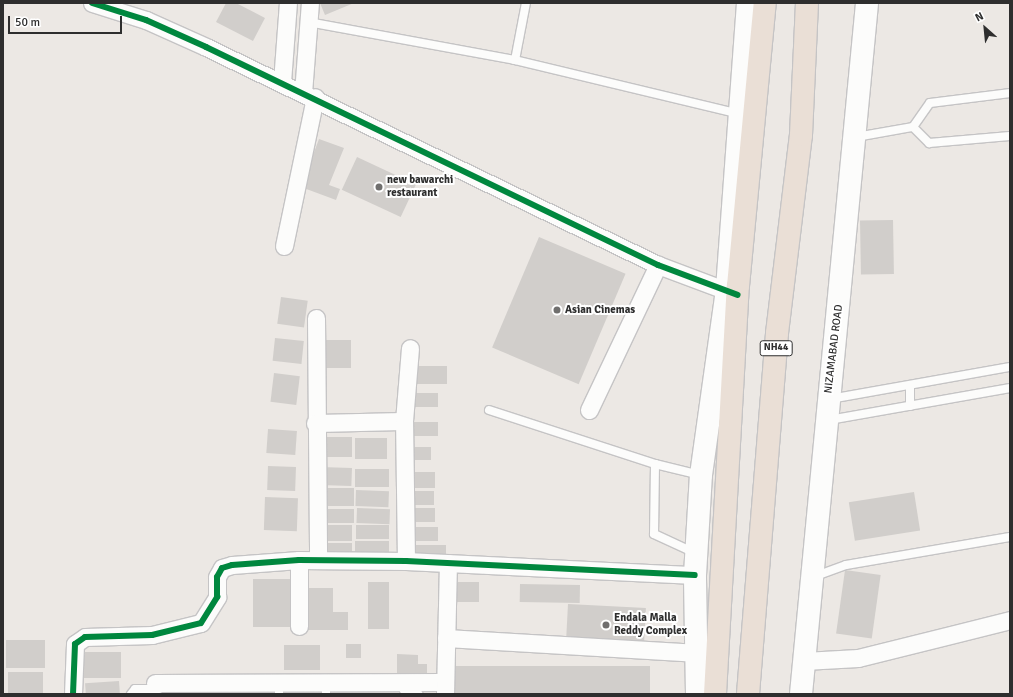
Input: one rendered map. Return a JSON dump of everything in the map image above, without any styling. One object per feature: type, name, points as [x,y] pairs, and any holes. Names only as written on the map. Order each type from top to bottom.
[{"type":"highway","points":[[715,694],[732,292],[766,3]]},
{"type":"highway","name":"NH44","points":[[748,694],[777,333],[801,135],[806,3]]},
{"type":"main road","points":[[697,694],[699,653],[695,575],[701,475],[732,292],[740,114],[748,3]]},
{"type":"main road","name":"NIZAMABAD ROAD","points":[[802,694],[828,410],[856,137],[867,3]]},
{"type":"street","points":[[92,3],[146,20],[282,82],[658,265],[732,292]]},
{"type":"street","points":[[282,82],[288,3]]},
{"type":"street","points":[[284,246],[309,95],[308,22],[310,3]]},
{"type":"street","points":[[589,410],[658,265]]},
{"type":"street","points":[[316,318],[315,423],[318,560]]},
{"type":"street","points":[[406,561],[404,421],[410,348]]},
{"type":"street","points":[[315,423],[404,421]]},
{"type":"street","points":[[299,560],[300,626]]},
{"type":"street","points":[[73,694],[72,654],[75,644],[86,638],[152,635],[188,629],[201,623],[212,610],[217,577],[222,568],[299,560],[406,561],[695,575]]},
{"type":"street","points":[[155,683],[444,688],[448,563]]},
{"type":"street","points":[[804,661],[858,658],[1010,620]]},
{"type":"street","points":[[446,638],[699,653]]},
{"type":"lane","points":[[515,60],[526,3]]},
{"type":"lane","points":[[308,22],[515,60],[740,114]]},
{"type":"lane","points":[[856,137],[913,127],[930,103],[1010,94]]},
{"type":"lane","points":[[913,127],[929,143],[1010,136]]},
{"type":"lane","points":[[828,410],[910,387],[1010,367]]},
{"type":"lane","points":[[910,387],[910,406]]},
{"type":"lane","points":[[828,410],[910,406],[1010,388]]},
{"type":"lane","points":[[489,410],[655,464],[701,475]]},
{"type":"lane","points":[[655,464],[654,534],[696,553]]},
{"type":"lane","points":[[813,577],[846,565],[1010,537]]},
{"type":"lane","points":[[131,694],[135,689],[279,692],[412,690],[418,694]]},
{"type":"building","points":[[226,3],[236,3],[265,18],[253,41],[216,22]]},
{"type":"building","points":[[320,3],[354,3],[325,15]]},
{"type":"building","points":[[319,139],[344,148],[329,185],[340,189],[336,200],[301,187]]},
{"type":"building","name":"new bawarchi restaurant","points":[[357,157],[416,184],[401,217],[342,190]]},
{"type":"building","points":[[893,220],[894,274],[861,275],[860,221]]},
{"type":"building","name":"Asian Cinemas","points":[[539,237],[626,274],[579,384],[492,347]]},
{"type":"building","points":[[281,297],[308,301],[304,327],[277,324]]},
{"type":"building","points":[[275,338],[304,341],[301,364],[273,361]]},
{"type":"building","points":[[318,340],[351,340],[351,368],[318,368]]},
{"type":"building","points":[[415,366],[447,366],[447,384],[415,384]]},
{"type":"building","points":[[274,373],[300,376],[296,405],[270,402]]},
{"type":"building","points":[[413,393],[438,393],[438,407],[413,407]]},
{"type":"building","points":[[410,422],[438,422],[438,436],[410,436]]},
{"type":"building","points":[[268,429],[297,431],[295,455],[266,453]]},
{"type":"building","points":[[321,437],[352,437],[352,457],[321,457]]},
{"type":"building","points":[[355,438],[387,438],[387,459],[355,459]]},
{"type":"building","points":[[410,447],[431,447],[431,460],[410,460]]},
{"type":"building","points":[[268,466],[296,467],[295,491],[267,490]]},
{"type":"building","points":[[320,467],[352,468],[351,486],[319,485]]},
{"type":"building","points":[[355,469],[389,469],[389,487],[355,487]]},
{"type":"building","points":[[409,472],[435,472],[435,488],[409,488]]},
{"type":"building","points":[[321,488],[354,488],[354,506],[321,506]]},
{"type":"building","points":[[356,490],[389,491],[388,507],[355,506]]},
{"type":"building","points":[[414,491],[434,491],[434,505],[414,505]]},
{"type":"building","points":[[914,492],[920,531],[855,541],[849,502]]},
{"type":"building","points":[[265,497],[298,498],[297,531],[264,530]]},
{"type":"building","points":[[357,508],[390,509],[389,524],[356,523]]},
{"type":"building","points":[[414,508],[435,508],[435,522],[414,522]]},
{"type":"building","points":[[322,509],[354,509],[354,523],[322,523]]},
{"type":"building","points":[[322,525],[352,525],[352,541],[322,541]]},
{"type":"building","points":[[356,525],[389,525],[389,539],[356,539]]},
{"type":"building","points":[[413,527],[438,527],[438,541],[413,541]]},
{"type":"building","points":[[355,541],[389,541],[389,557],[355,557]]},
{"type":"building","points":[[322,543],[352,543],[352,557],[322,557]]},
{"type":"building","points":[[414,545],[446,545],[446,558],[414,558]]},
{"type":"building","points":[[845,570],[881,575],[872,638],[836,633]]},
{"type":"building","points":[[253,579],[290,579],[290,627],[253,627]]},
{"type":"building","points":[[368,582],[389,582],[389,629],[368,629]]},
{"type":"building","points":[[455,582],[479,582],[479,602],[455,602]]},
{"type":"building","points":[[520,584],[580,585],[580,603],[520,602]]},
{"type":"building","points":[[306,588],[333,588],[333,612],[348,612],[348,630],[306,630]]},
{"type":"building","name":"Endala Malla Reddy Complex","points":[[568,604],[646,608],[644,646],[566,642]]},
{"type":"building","points":[[6,640],[45,640],[45,668],[6,668]]},
{"type":"building","points":[[346,644],[361,644],[361,658],[346,658]]},
{"type":"building","points":[[284,645],[320,645],[320,670],[284,670]]},
{"type":"building","points":[[81,652],[121,652],[121,678],[81,678]]},
{"type":"building","points":[[397,654],[418,655],[418,664],[427,664],[427,680],[397,679]]},
{"type":"building","points":[[450,666],[650,666],[650,694],[450,694]]},
{"type":"building","points":[[8,672],[43,672],[43,694],[8,694]]},
{"type":"building","points":[[119,681],[120,694],[86,694],[85,683]]},
{"type":"cycle path","points":[[92,3],[146,20],[206,47],[658,265],[738,295]]},
{"type":"cycle path","points":[[73,694],[75,644],[85,637],[152,635],[201,623],[217,597],[217,577],[222,568],[232,565],[299,560],[406,561],[695,575]]},
{"type":"place","name":"new bawarchi restaurant","points":[[379,187]]},
{"type":"place","name":"Asian Cinemas","points":[[557,310]]},
{"type":"place","name":"Endala Malla Reddy Complex","points":[[606,625]]}]
